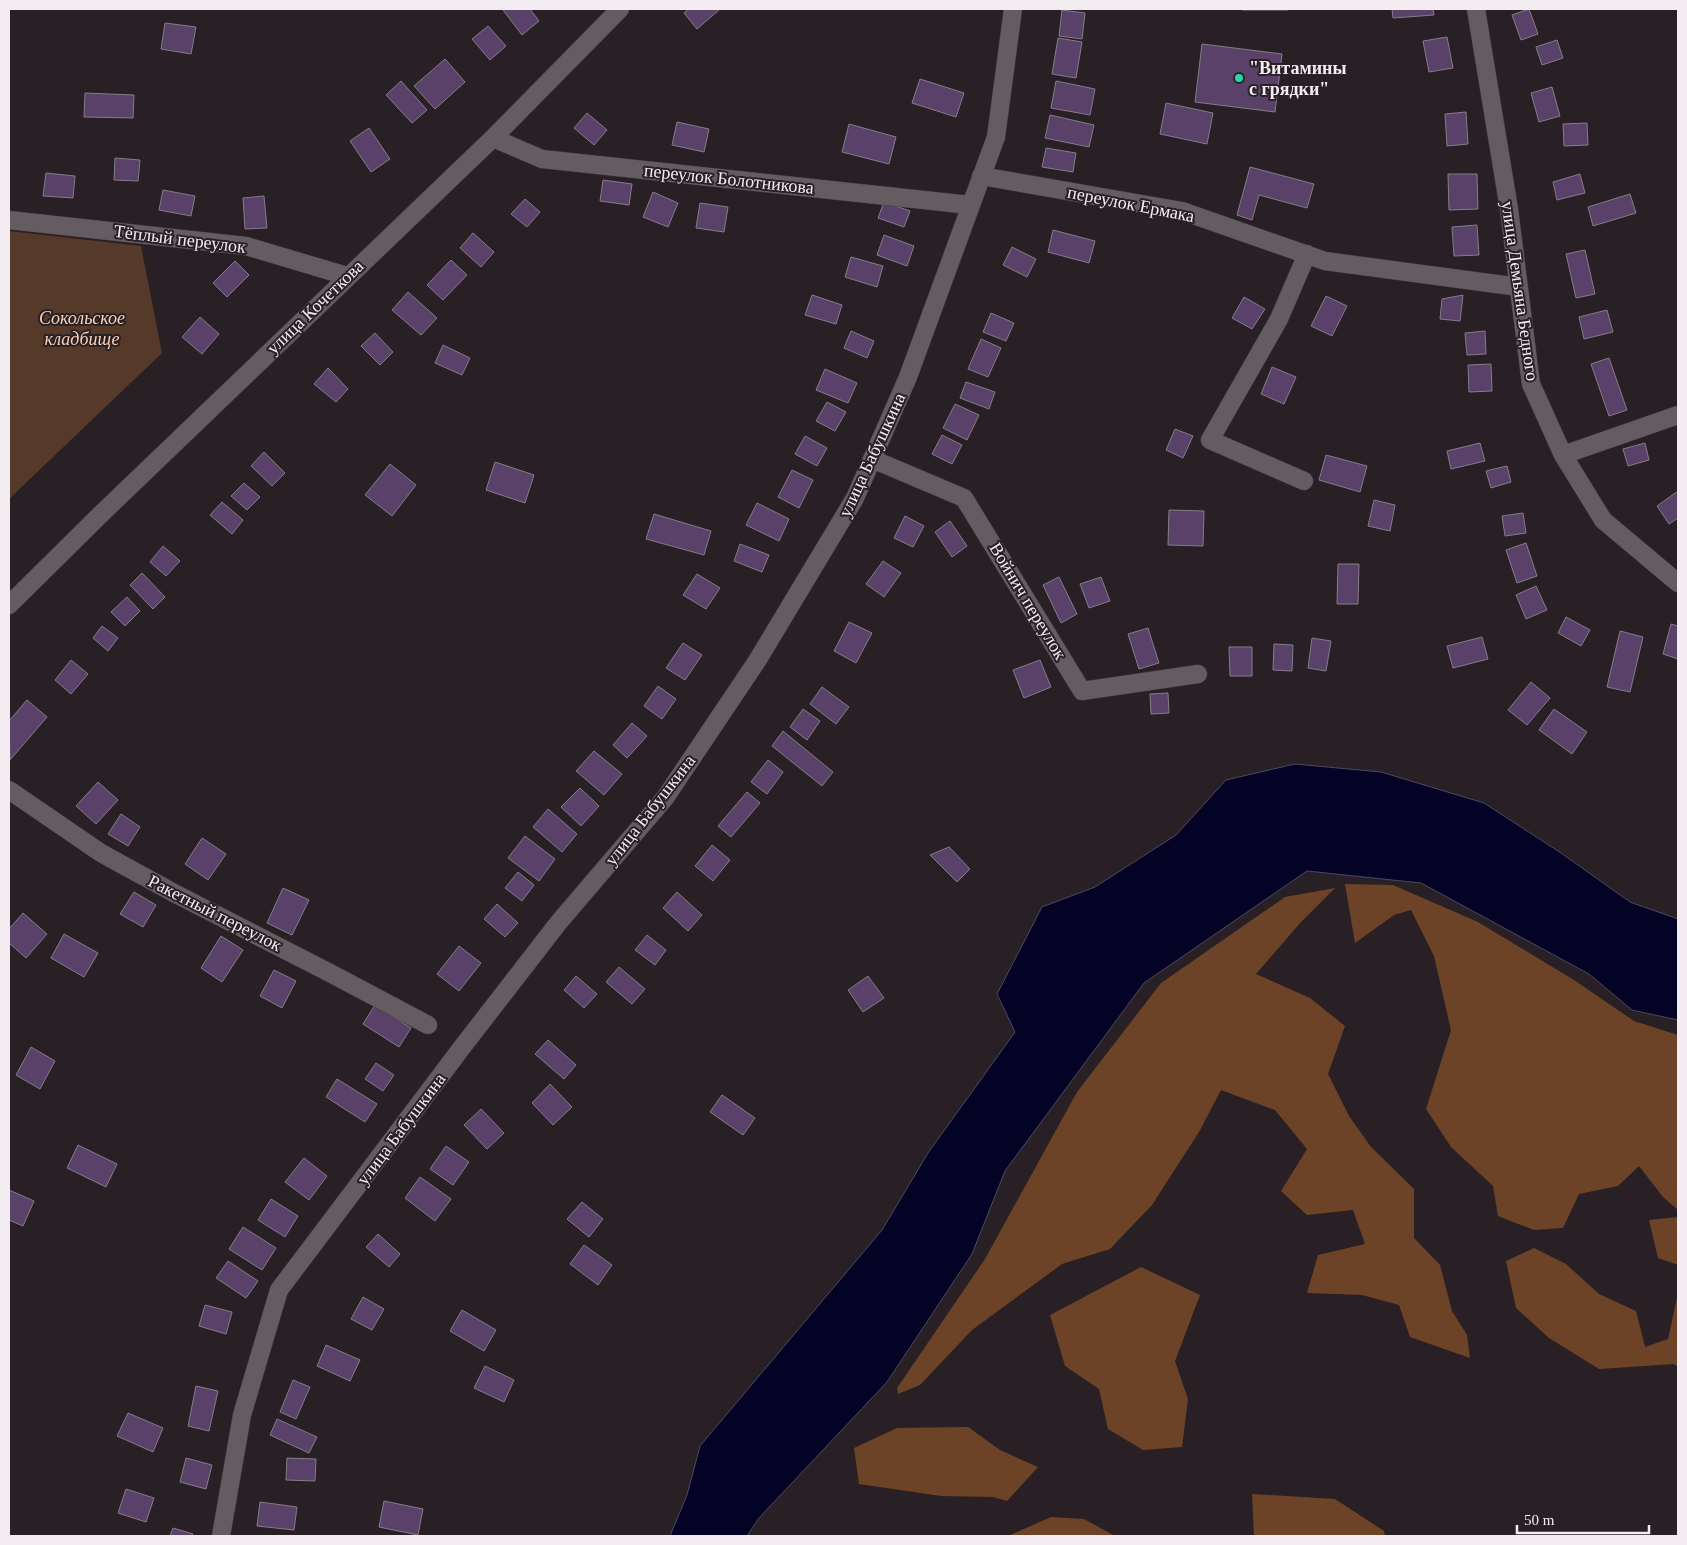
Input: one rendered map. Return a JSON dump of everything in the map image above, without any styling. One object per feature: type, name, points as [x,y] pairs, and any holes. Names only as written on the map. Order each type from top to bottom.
[{"type":"street","name":"улица Кочеткова","points":[[9,605],[347,276],[493,138],[620,9]]},
{"type":"street","name":"улица Бабушкина","points":[[221,1536],[242,1415],[279,1290],[559,922],[664,798],[757,661],[855,498],[908,377],[996,136],[1013,9]]},
{"type":"street","name":"улица Демьяна Бедного","points":[[1476,9],[1510,210],[1531,384],[1563,455],[1604,520],[1678,583]]},
{"type":"street","name":"переулок Болотникова","points":[[493,138],[542,159],[970,205]]},
{"type":"street","name":"переулок Ермака","points":[[981,176],[1182,211],[1325,261],[1519,287]]},
{"type":"street","name":"Тёплый переулок","points":[[9,220],[246,246],[347,276]]},
{"type":"street","points":[[1304,480],[1210,440],[1279,319],[1307,254]]},
{"type":"street","points":[[1563,455],[1678,415]]},
{"type":"street","name":"Войнич переулок","points":[[872,459],[964,498],[1082,691],[1198,674]]},
{"type":"street","name":"Ракетный переулок","points":[[9,790],[101,853],[174,894],[428,1025]]},
{"type":"green space","name":"Сокольское кладбище","points":[[9,231],[141,246],[162,353],[9,499]]},
{"type":"shaded area","points":[[1345,884],[1393,885],[1478,922],[1574,980],[1634,1021],[1678,1035],[1678,1210],[1663,1197],[1639,1166],[1618,1186],[1579,1194],[1563,1228],[1534,1230],[1498,1216],[1493,1186],[1451,1147],[1426,1109],[1451,1030],[1434,956],[1411,910],[1394,915],[1355,943]]},
{"type":"shaded area","points":[[1335,888],[1301,922],[1256,974],[1310,998],[1345,1026],[1328,1074],[1349,1116],[1371,1147],[1414,1189],[1414,1238],[1440,1265],[1452,1311],[1467,1335],[1470,1358],[1410,1337],[1399,1305],[1362,1295],[1307,1293],[1318,1255],[1365,1244],[1353,1210],[1307,1215],[1281,1191],[1307,1149],[1275,1110],[1221,1090],[1199,1132],[1152,1205],[1110,1249],[1062,1264],[972,1330],[920,1385],[898,1394],[897,1388],[985,1259],[1077,1092],[1161,983],[1285,897]]},
{"type":"shaded area","points":[[1678,1217],[1678,1265],[1658,1258],[1649,1220]]},
{"type":"shaded area","points":[[1534,1248],[1566,1264],[1599,1294],[1636,1311],[1645,1347],[1668,1339],[1678,1293],[1678,1367],[1674,1364],[1599,1369],[1549,1338],[1516,1308],[1506,1261]]},
{"type":"shaded area","points":[[1141,1267],[1200,1295],[1175,1361],[1188,1399],[1182,1447],[1143,1450],[1108,1429],[1099,1389],[1065,1366],[1050,1315]]},
{"type":"shaded area","points":[[968,1427],[1000,1450],[1038,1467],[1007,1501],[993,1497],[941,1496],[859,1484],[854,1448],[897,1428]]},
{"type":"shaded area","points":[[1252,1494],[1335,1499],[1384,1531],[1385,1536],[1254,1536]]},
{"type":"shaded area","points":[[1051,1517],[1084,1519],[1115,1536],[1008,1536]]},
{"type":"water","points":[[1295,764],[1381,772],[1484,803],[1561,853],[1630,902],[1678,919],[1678,1020],[1632,1010],[1589,974],[1421,883],[1307,871],[1144,983],[1005,1171],[972,1254],[887,1382],[759,1518],[747,1536],[670,1536],[687,1495],[700,1446],[882,1230],[928,1153],[1015,1032],[997,994],[1042,907],[1095,887],[1176,835],[1226,780]]},
{"type":"building","points":[[504,9],[530,9],[539,21],[522,35]]},
{"type":"building","points":[[689,9],[720,9],[697,29],[684,13]]},
{"type":"building","points":[[1288,9],[1288,10],[1242,10]]},
{"type":"building","points":[[1392,9],[1433,9],[1434,15],[1393,18]]},
{"type":"building","points":[[1529,9],[1538,34],[1521,40],[1512,15]]},
{"type":"building","points":[[1062,10],[1085,13],[1082,39],[1059,36]]},
{"type":"building","points":[[165,23],[196,27],[191,54],[161,49]]},
{"type":"building","points":[[488,26],[506,46],[490,60],[472,39]]},
{"type":"building","points":[[1447,37],[1453,68],[1429,72],[1423,41]]},
{"type":"building","points":[[1058,38],[1082,42],[1076,78],[1052,74]]},
{"type":"building","points":[[1557,40],[1563,58],[1542,65],[1536,47]]},
{"type":"building","name":"\"Витамины с грядки\"","points":[[1202,44],[1282,54],[1275,112],[1195,102]]},
{"type":"building","points":[[445,59],[465,82],[435,109],[414,86]]},
{"type":"building","points":[[920,79],[964,93],[956,117],[912,103]]},
{"type":"building","points":[[401,81],[427,110],[412,123],[386,95]]},
{"type":"building","points":[[1056,81],[1095,89],[1090,115],[1051,108]]},
{"type":"building","points":[[1552,87],[1560,116],[1539,122],[1531,93]]},
{"type":"building","points":[[85,93],[134,95],[133,118],[84,117]]},
{"type":"building","points":[[1166,103],[1213,113],[1207,144],[1160,134]]},
{"type":"building","points":[[1466,112],[1468,144],[1447,146],[1445,114]]},
{"type":"building","points":[[587,113],[607,130],[594,145],[574,128]]},
{"type":"building","points":[[1050,115],[1094,125],[1089,147],[1045,138]]},
{"type":"building","points":[[677,122],[709,129],[704,152],[672,145]]},
{"type":"building","points":[[1587,123],[1588,145],[1564,146],[1563,124]]},
{"type":"building","points":[[849,124],[896,137],[889,164],[842,152]]},
{"type":"building","points":[[369,128],[390,159],[371,172],[350,141]]},
{"type":"building","points":[[1046,148],[1076,153],[1073,172],[1042,167]]},
{"type":"building","points":[[115,158],[140,160],[138,181],[114,180]]},
{"type":"building","points":[[1250,167],[1314,184],[1307,208],[1259,195],[1252,220],[1237,215]]},
{"type":"building","points":[[46,173],[75,176],[73,198],[43,196]]},
{"type":"building","points":[[1448,174],[1477,174],[1478,209],[1449,210]]},
{"type":"building","points":[[1580,174],[1585,193],[1557,200],[1553,182]]},
{"type":"building","points":[[603,180],[632,184],[629,205],[600,201]]},
{"type":"building","points":[[163,190],[195,196],[191,216],[159,210]]},
{"type":"building","points":[[653,192],[678,203],[668,227],[643,217]]},
{"type":"building","points":[[1630,194],[1636,213],[1593,226],[1588,207]]},
{"type":"building","points":[[264,196],[267,228],[245,229],[243,198]]},
{"type":"building","points":[[525,199],[540,212],[527,227],[511,214]]},
{"type":"building","points":[[884,202],[910,211],[904,227],[878,218]]},
{"type":"building","points":[[700,203],[728,207],[724,232],[696,228]]},
{"type":"building","points":[[1477,225],[1479,255],[1454,256],[1452,227]]},
{"type":"building","points":[[1053,230],[1095,241],[1089,263],[1048,252]]},
{"type":"building","points":[[473,233],[494,252],[481,267],[460,248]]},
{"type":"building","points":[[884,235],[914,246],[907,266],[877,255]]},
{"type":"building","points":[[1012,247],[1036,259],[1027,277],[1003,265]]},
{"type":"building","points":[[1585,250],[1595,294],[1576,298],[1566,254]]},
{"type":"building","points":[[851,257],[883,266],[877,287],[845,277]]},
{"type":"building","points":[[451,260],[467,275],[443,300],[427,285]]},
{"type":"building","points":[[235,261],[249,275],[227,297],[213,283]]},
{"type":"building","points":[[408,292],[437,318],[421,335],[392,310]]},
{"type":"building","points":[[812,295],[842,305],[836,324],[805,315]]},
{"type":"building","points":[[1463,295],[1460,321],[1440,319],[1442,299]]},
{"type":"building","points":[[1326,296],[1347,306],[1332,336],[1311,326]]},
{"type":"building","points":[[1244,297],[1265,309],[1252,329],[1232,318]]},
{"type":"building","points":[[1607,310],[1613,332],[1584,339],[1579,317]]},
{"type":"building","points":[[991,313],[1014,323],[1006,341],[983,332]]},
{"type":"building","points":[[200,317],[219,334],[202,354],[182,337]]},
{"type":"building","points":[[851,331],[874,341],[867,358],[844,348]]},
{"type":"building","points":[[1485,331],[1486,354],[1467,355],[1465,333]]},
{"type":"building","points":[[375,333],[393,352],[380,365],[361,346]]},
{"type":"building","points":[[981,339],[1001,348],[988,377],[968,369]]},
{"type":"building","points":[[443,345],[470,358],[462,375],[435,363]]},
{"type":"building","points":[[1609,358],[1627,410],[1609,416],[1591,364]]},
{"type":"building","points":[[1491,364],[1492,391],[1469,392],[1468,365]]},
{"type":"building","points":[[1272,367],[1296,377],[1284,404],[1261,394]]},
{"type":"building","points":[[328,368],[348,389],[336,402],[314,384]]},
{"type":"building","points":[[825,369],[857,383],[848,403],[816,390]]},
{"type":"building","points":[[966,382],[995,392],[989,409],[960,398]]},
{"type":"building","points":[[827,402],[846,412],[835,431],[816,421]]},
{"type":"building","points":[[955,404],[979,415],[967,440],[943,428]]},
{"type":"building","points":[[1175,429],[1193,436],[1183,458],[1166,450]]},
{"type":"building","points":[[942,435],[962,445],[952,464],[932,454]]},
{"type":"building","points":[[805,436],[827,448],[817,466],[795,454]]},
{"type":"building","points":[[1480,443],[1485,461],[1451,469],[1447,451]]},
{"type":"building","points":[[1645,443],[1649,460],[1628,466],[1623,449]]},
{"type":"building","points":[[264,452],[285,473],[272,486],[251,466]]},
{"type":"building","points":[[1326,455],[1367,466],[1360,492],[1319,480]]},
{"type":"building","points":[[495,462],[534,475],[525,503],[486,490]]},
{"type":"building","points":[[390,464],[416,485],[392,516],[365,495]]},
{"type":"building","points":[[1507,466],[1511,482],[1491,488],[1486,471]]},
{"type":"building","points":[[792,470],[813,480],[799,508],[778,497]]},
{"type":"building","points":[[244,483],[260,497],[247,510],[231,496]]},
{"type":"building","points":[[1678,491],[1678,518],[1669,524],[1657,506]]},
{"type":"building","points":[[1374,500],[1395,505],[1390,531],[1368,526]]},
{"type":"building","points":[[222,502],[243,520],[232,534],[210,515]]},
{"type":"building","points":[[757,503],[789,519],[779,541],[746,525]]},
{"type":"building","points":[[1169,510],[1204,511],[1203,546],[1168,545]]},
{"type":"building","points":[[1523,513],[1526,533],[1505,536],[1502,516]]},
{"type":"building","points":[[654,514],[711,531],[704,555],[646,539]]},
{"type":"building","points":[[905,516],[924,526],[913,547],[894,538]]},
{"type":"building","points":[[950,521],[967,546],[952,557],[935,532]]},
{"type":"building","points":[[1526,543],[1537,576],[1517,583],[1506,550]]},
{"type":"building","points":[[740,544],[769,555],[762,572],[734,561]]},
{"type":"building","points":[[163,546],[180,561],[166,576],[150,562]]},
{"type":"building","points":[[883,561],[901,573],[884,597],[866,584]]},
{"type":"building","points":[[1338,564],[1359,564],[1358,604],[1337,604]]},
{"type":"building","points":[[142,573],[165,597],[153,609],[130,585]]},
{"type":"building","points":[[697,574],[720,588],[706,609],[683,595]]},
{"type":"building","points":[[1059,577],[1077,614],[1061,623],[1043,585]]},
{"type":"building","points":[[1101,577],[1110,601],[1089,608],[1080,584]]},
{"type":"building","points":[[1536,586],[1547,610],[1526,619],[1516,595]]},
{"type":"building","points":[[127,597],[140,611],[125,626],[111,612]]},
{"type":"building","points":[[1566,617],[1590,630],[1581,646],[1558,633]]},
{"type":"building","points":[[849,622],[872,633],[856,663],[834,651]]},
{"type":"building","points":[[1671,624],[1678,626],[1678,659],[1663,654]]},
{"type":"building","points":[[102,626],[118,638],[108,651],[93,638]]},
{"type":"building","points":[[1148,628],[1159,663],[1139,669],[1128,634]]},
{"type":"building","points":[[1620,631],[1643,637],[1630,692],[1607,687]]},
{"type":"building","points":[[1482,637],[1488,659],[1453,668],[1447,646]]},
{"type":"building","points":[[1312,638],[1331,641],[1326,671],[1308,668]]},
{"type":"building","points":[[683,643],[702,655],[685,680],[666,668]]},
{"type":"building","points":[[1274,644],[1293,645],[1292,671],[1273,670]]},
{"type":"building","points":[[1229,647],[1252,647],[1252,676],[1230,676]]},
{"type":"building","points":[[71,660],[88,674],[71,694],[55,680]]},
{"type":"building","points":[[1040,660],[1051,687],[1024,698],[1013,670]]},
{"type":"building","points":[[1531,682],[1550,698],[1527,725],[1508,710]]},
{"type":"building","points":[[658,686],[676,699],[662,719],[644,706]]},
{"type":"building","points":[[822,687],[849,707],[836,724],[810,704]]},
{"type":"building","points":[[1168,693],[1169,713],[1151,714],[1150,694]]},
{"type":"building","points":[[27,700],[47,717],[10,760],[9,721]]},
{"type":"building","points":[[803,709],[820,721],[807,740],[790,727]]},
{"type":"building","points":[[1554,709],[1587,732],[1572,754],[1539,730]]},
{"type":"building","points":[[632,723],[647,736],[627,758],[613,745]]},
{"type":"building","points":[[783,731],[833,772],[822,786],[772,746]]},
{"type":"building","points":[[594,751],[622,774],[604,795],[576,771]]},
{"type":"building","points":[[768,760],[783,772],[767,794],[751,782]]},
{"type":"building","points":[[98,782],[118,800],[96,824],[76,806]]},
{"type":"building","points":[[580,788],[599,806],[581,826],[561,807]]},
{"type":"building","points":[[747,792],[760,803],[731,837],[718,826]]},
{"type":"building","points":[[548,809],[577,834],[562,852],[533,827]]},
{"type":"building","points":[[121,814],[140,827],[128,846],[108,834]]},
{"type":"building","points":[[525,836],[555,859],[539,881],[508,858]]},
{"type":"building","points":[[202,838],[226,854],[208,880],[185,864]]},
{"type":"building","points":[[712,845],[730,860],[713,881],[695,866]]},
{"type":"building","points":[[949,847],[970,869],[957,882],[930,855]]},
{"type":"building","points":[[518,872],[534,885],[522,901],[505,888]]},
{"type":"building","points":[[283,888],[309,900],[292,935],[267,923]]},
{"type":"building","points":[[134,892],[156,905],[143,927],[120,914]]},
{"type":"building","points":[[677,892],[702,915],[688,931],[663,908]]},
{"type":"building","points":[[497,904],[518,923],[505,937],[484,919]]},
{"type":"building","points":[[23,913],[47,934],[26,958],[9,943],[9,929]]},
{"type":"building","points":[[64,934],[98,953],[84,977],[51,958]]},
{"type":"building","points":[[647,935],[666,950],[655,965],[635,950]]},
{"type":"building","points":[[221,936],[243,950],[222,982],[201,968]]},
{"type":"building","points":[[459,946],[481,963],[459,991],[437,974]]},
{"type":"building","points":[[619,967],[645,989],[632,1004],[606,982]]},
{"type":"building","points":[[274,970],[296,981],[282,1008],[260,996]]},
{"type":"building","points":[[576,976],[597,994],[584,1008],[564,990]]},
{"type":"building","points":[[868,976],[884,998],[863,1012],[848,990]]},
{"type":"building","points":[[375,1005],[411,1028],[399,1047],[363,1024]]},
{"type":"building","points":[[548,1040],[576,1065],[564,1079],[535,1054]]},
{"type":"building","points":[[31,1047],[55,1061],[40,1089],[16,1075]]},
{"type":"building","points":[[376,1063],[394,1075],[383,1091],[365,1079]]},
{"type":"building","points":[[337,1079],[377,1104],[365,1122],[326,1097]]},
{"type":"building","points":[[550,1084],[572,1107],[553,1125],[532,1103]]},
{"type":"building","points":[[722,1095],[755,1118],[743,1135],[710,1112]]},
{"type":"building","points":[[481,1109],[504,1133],[487,1149],[464,1125]]},
{"type":"building","points":[[78,1145],[117,1164],[106,1187],[67,1168]]},
{"type":"building","points":[[446,1146],[469,1162],[453,1185],[430,1169]]},
{"type":"building","points":[[304,1158],[327,1176],[309,1200],[285,1182]]},
{"type":"building","points":[[420,1177],[451,1199],[435,1221],[405,1198]]},
{"type":"building","points":[[9,1190],[34,1201],[23,1226],[9,1220]]},
{"type":"building","points":[[271,1199],[298,1216],[285,1237],[258,1220]]},
{"type":"building","points":[[582,1202],[603,1219],[589,1237],[567,1219]]},
{"type":"building","points":[[243,1227],[276,1248],[262,1270],[229,1249]]},
{"type":"building","points":[[378,1234],[400,1254],[389,1267],[366,1247]]},
{"type":"building","points":[[584,1245],[612,1265],[598,1285],[570,1264]]},
{"type":"building","points":[[228,1261],[258,1281],[246,1298],[216,1278]]},
{"type":"building","points":[[363,1297],[384,1309],[372,1330],[351,1319]]},
{"type":"building","points":[[205,1305],[232,1312],[226,1334],[199,1326]]},
{"type":"building","points":[[462,1310],[496,1330],[484,1351],[450,1331]]},
{"type":"building","points":[[326,1345],[360,1360],[350,1381],[317,1366]]},
{"type":"building","points":[[485,1366],[514,1380],[504,1402],[474,1388]]},
{"type":"building","points":[[293,1380],[310,1387],[296,1419],[280,1412]]},
{"type":"building","points":[[196,1386],[218,1391],[209,1431],[188,1426]]},
{"type":"building","points":[[128,1413],[163,1428],[153,1452],[117,1436]]},
{"type":"building","points":[[277,1419],[317,1437],[309,1453],[270,1435]]},
{"type":"building","points":[[186,1458],[212,1465],[206,1489],[180,1482]]},
{"type":"building","points":[[287,1458],[316,1459],[315,1481],[286,1480]]},
{"type":"building","points":[[126,1489],[154,1498],[146,1522],[118,1513]]},
{"type":"building","points":[[384,1501],[423,1509],[418,1535],[379,1527]]},
{"type":"building","points":[[260,1502],[297,1507],[294,1530],[257,1526]]},
{"type":"building","points":[[173,1528],[193,1534],[192,1536],[170,1536]]},
{"type":"place","name":"\"Витамины с грядки\"","points":[[1239,78]]}]
